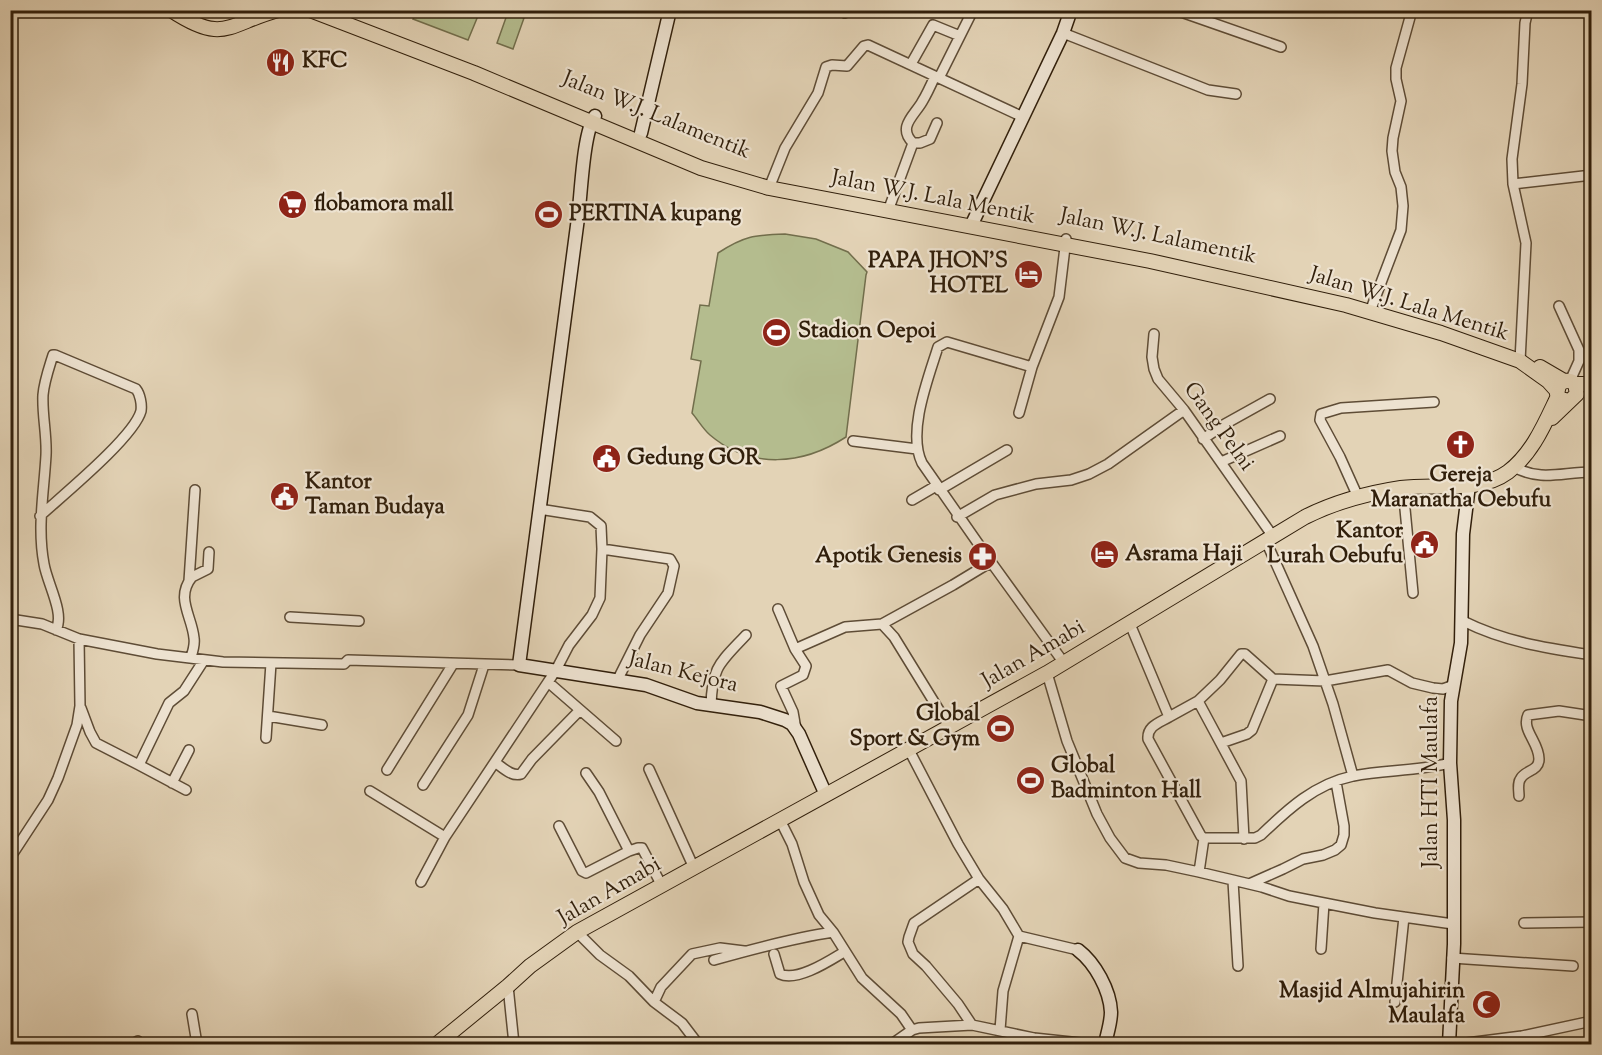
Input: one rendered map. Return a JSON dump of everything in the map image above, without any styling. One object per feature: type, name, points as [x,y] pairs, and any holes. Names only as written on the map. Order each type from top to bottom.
[{"type":"main road","points":[[171,10],[198,25],[216,30],[227,30],[278,10]]},
{"type":"main road","points":[[182,10],[201,21],[218,25],[257,10]]},
{"type":"main road","name":"Jalan W.J. Lala Mentik","points":[[310,10],[640,137],[701,168],[770,185],[1066,241],[1346,305],[1520,358],[1548,381],[1567,390]]},
{"type":"main road","name":"Jalan W.J. Lalamentik","points":[[332,10],[477,65],[593,119]]},
{"type":"main road","name":"Jalan W.J. Lalamentik","points":[[1066,241],[1206,268],[1371,309],[1520,358]]},
{"type":"main road","points":[[1567,390],[1592,384]]},
{"type":"main road","points":[[1567,390],[1592,393]]},
{"type":"main road","name":"Jalan Amabi","points":[[437,1044],[530,966],[577,932],[1047,673],[1269,537],[1319,510],[1358,497],[1403,488],[1469,485],[1485,483],[1501,476],[1514,467],[1532,446],[1567,390]]},
{"type":"street","points":[[640,137],[670,10]]},
{"type":"street","points":[[913,143],[906,132],[907,123],[937,77],[973,10]]},
{"type":"street","points":[[978,225],[1071,10]]},
{"type":"street","points":[[1170,10],[1184,12],[1281,47]]},
{"type":"street","points":[[1371,309],[1401,230],[1403,206],[1401,187],[1395,172],[1392,151],[1401,101],[1396,68],[1412,10]]},
{"type":"street","points":[[1520,358],[1526,243],[1513,183],[1512,159],[1522,84],[1525,23],[1528,10]]},
{"type":"street","points":[[911,64],[933,25],[960,36]]},
{"type":"street","points":[[1063,33],[1208,90],[1236,94]]},
{"type":"street","points":[[770,185],[785,148],[818,93],[826,67],[828,65],[847,66],[864,46],[868,45],[911,64],[1023,117]]},
{"type":"street","points":[[10,619],[42,624],[80,639],[157,654],[204,660],[344,664],[348,660],[519,665],[593,119]]},
{"type":"street","points":[[913,143],[930,139],[937,123]]},
{"type":"street","points":[[889,207],[913,143]]},
{"type":"street","points":[[1513,183],[1592,175]]},
{"type":"street","points":[[1019,413],[1032,367],[1059,297],[1066,241]]},
{"type":"street","points":[[1558,306],[1579,350],[1580,357],[1567,390]]},
{"type":"street","name":"Gang Pelni","points":[[1154,334],[1152,357],[1158,379],[1184,410],[1221,462],[1269,537],[1313,646],[1353,776]]},
{"type":"street","points":[[1032,367],[947,342],[941,344],[938,347],[924,398],[916,440],[917,450],[922,463],[957,517],[1064,663]]},
{"type":"street","points":[[40,516],[125,436],[141,410],[140,396],[136,388],[56,355],[53,355],[43,396],[46,453],[40,516],[40,542],[44,566],[60,619],[56,630]]},
{"type":"street","points":[[1203,439],[1270,399]]},
{"type":"street","points":[[1358,497],[1320,420],[1321,414],[1341,408],[1434,402]]},
{"type":"street","points":[[957,517],[995,495],[1036,484],[1071,480],[1089,474],[1108,464],[1184,410]]},
{"type":"street","points":[[1221,462],[1280,436]]},
{"type":"street","points":[[853,441],[917,450]]},
{"type":"street","points":[[912,500],[1007,450]]},
{"type":"street","points":[[1514,467],[1542,476],[1592,471]]},
{"type":"street","name":"Jalan HTI Maulafa","points":[[1449,1044],[1454,820],[1450,763],[1450,701],[1463,621],[1463,534],[1469,485]]},
{"type":"street","points":[[1403,488],[1413,593]]},
{"type":"street","points":[[191,657],[194,637],[184,603],[189,581],[195,490]]},
{"type":"street","points":[[421,882],[445,837],[496,763],[556,670],[569,645],[592,615],[600,598],[601,526],[594,519],[539,509]]},
{"type":"street","points":[[602,549],[670,559],[674,566],[668,593],[640,635],[618,679]]},
{"type":"street","points":[[189,581],[192,576],[208,569],[209,552]]},
{"type":"street","points":[[795,649],[845,627],[882,624],[991,562]]},
{"type":"street","points":[[778,609],[806,669],[803,675],[781,686],[793,712],[796,729],[826,795]]},
{"type":"street","points":[[290,617],[359,621]]},
{"type":"street","points":[[1463,621],[1508,640],[1592,655]]},
{"type":"street","points":[[882,624],[894,637],[950,728]]},
{"type":"street","points":[[1130,624],[1169,717]]},
{"type":"street","points":[[711,706],[712,682],[716,670],[725,656],[746,635]]},
{"type":"street","points":[[10,858],[48,800],[77,725],[80,706],[80,639]]},
{"type":"street","points":[[1450,763],[1432,768],[1353,776],[1319,788],[1297,801],[1261,835],[1252,839],[1204,838],[1148,739],[1147,733],[1150,728],[1198,701],[1220,680],[1241,654],[1245,654],[1274,679],[1325,681],[1388,670],[1412,683],[1433,688],[1443,689],[1454,685]]},
{"type":"street","points":[[139,765],[169,704],[184,691],[204,660]]},
{"type":"street","points":[[266,738],[271,663]]},
{"type":"street","points":[[387,770],[453,664]]},
{"type":"street","points":[[423,785],[468,715],[484,665]]},
{"type":"street","name":"Jalan Kejora","points":[[519,665],[646,685],[697,704],[752,711],[777,717],[796,729]]},
{"type":"street","points":[[1047,673],[1059,716],[1081,775],[1097,814],[1121,855],[1139,863],[1166,865],[1199,872],[1289,896],[1453,924]]},
{"type":"street","points":[[1221,743],[1252,730],[1274,679]]},
{"type":"street","points":[[548,681],[616,741]]},
{"type":"street","points":[[1198,701],[1241,782],[1244,839]]},
{"type":"street","points":[[80,706],[96,742],[186,790]]},
{"type":"street","points":[[496,763],[511,773],[521,774],[532,759],[580,710]]},
{"type":"street","points":[[1519,796],[1521,776],[1536,768],[1539,760],[1537,749],[1526,728],[1525,720],[1528,715],[1559,711],[1592,716]]},
{"type":"street","points":[[268,716],[322,725]]},
{"type":"street","points":[[172,783],[189,750]]},
{"type":"street","points":[[909,750],[958,844],[979,879],[1003,909],[1019,936],[1078,950],[1087,957],[1107,990],[1111,1011],[1105,1044]]},
{"type":"street","points":[[649,769],[694,868]]},
{"type":"street","points":[[586,773],[599,792],[628,851]]},
{"type":"street","points":[[1248,884],[1303,859],[1329,852],[1341,844],[1344,826],[1336,782]]},
{"type":"street","points":[[370,791],[445,837]]},
{"type":"street","points":[[780,820],[792,844],[804,882],[819,915],[833,932],[862,978],[901,1014],[912,1030]]},
{"type":"street","points":[[559,826],[582,871],[586,873],[628,851],[642,848],[662,886]]},
{"type":"street","points":[[1199,872],[1204,838]]},
{"type":"street","points":[[972,1025],[958,1004],[913,954],[908,942],[914,923],[979,879]]},
{"type":"street","points":[[1233,881],[1238,966]]},
{"type":"street","points":[[1321,949],[1324,903]]},
{"type":"street","points":[[1395,1002],[1404,917]]},
{"type":"street","points":[[1524,923],[1592,922]]},
{"type":"street","points":[[577,932],[600,955],[629,976],[654,1002],[682,1023],[699,1044]]},
{"type":"street","points":[[714,960],[800,937],[833,932]]},
{"type":"street","points":[[1000,1030],[1003,991],[1019,936]]},
{"type":"street","points":[[654,1002],[661,987],[692,954],[720,948],[749,951]]},
{"type":"street","points":[[774,954],[780,974],[786,976],[811,970],[844,952]]},
{"type":"street","points":[[1452,958],[1573,966]]},
{"type":"street","points":[[508,986],[514,1044]]},
{"type":"street","points":[[192,1014],[197,1044]]},
{"type":"street","points":[[1459,1044],[1522,1040],[1592,1021]]},
{"type":"street","points":[[892,1044],[912,1030],[972,1025],[1034,1038],[1090,1044]]},
{"type":"green space","points":[[417,10],[480,11],[468,40],[413,19]]},
{"type":"green space","points":[[508,12],[524,18],[513,49],[497,43]]},
{"type":"green space","name":"Stadion Oepoi","points":[[785,234],[816,239],[848,252],[867,272],[846,437],[812,453],[777,460],[742,454],[707,433],[692,413],[701,361],[691,359],[700,305],[709,306],[718,253],[750,237]]},
{"type":"place","name":"KFC","points":[[281,62]]},
{"type":"place","name":"flobamora mall","points":[[293,205]]},
{"type":"place","name":"PERTINA kupang","points":[[548,215]]},
{"type":"place","name":"PAPA JHON'S HOTEL","points":[[1029,275]]},
{"type":"place","name":"Stadion Oepoi","points":[[777,332]]},
{"type":"place","name":"Gereja Maranatha Oebufu","points":[[1461,444]]},
{"type":"place","name":"Gedung GOR","points":[[606,459]]},
{"type":"place","name":"Kantor Taman Budaya","points":[[284,496]]},
{"type":"place","name":"Kantor Lurah Oebufu","points":[[1424,545]]},
{"type":"place","name":"Asrama Haji","points":[[1104,555]]},
{"type":"place","name":"Apotik Genesis","points":[[983,557]]},
{"type":"place","name":"Global Sport & Gym","points":[[1001,728]]},
{"type":"place","name":"Global Badminton Hall","points":[[1030,780]]},
{"type":"place","name":"Masjid Almujahirin Maulafa","points":[[1486,1005]]}]
